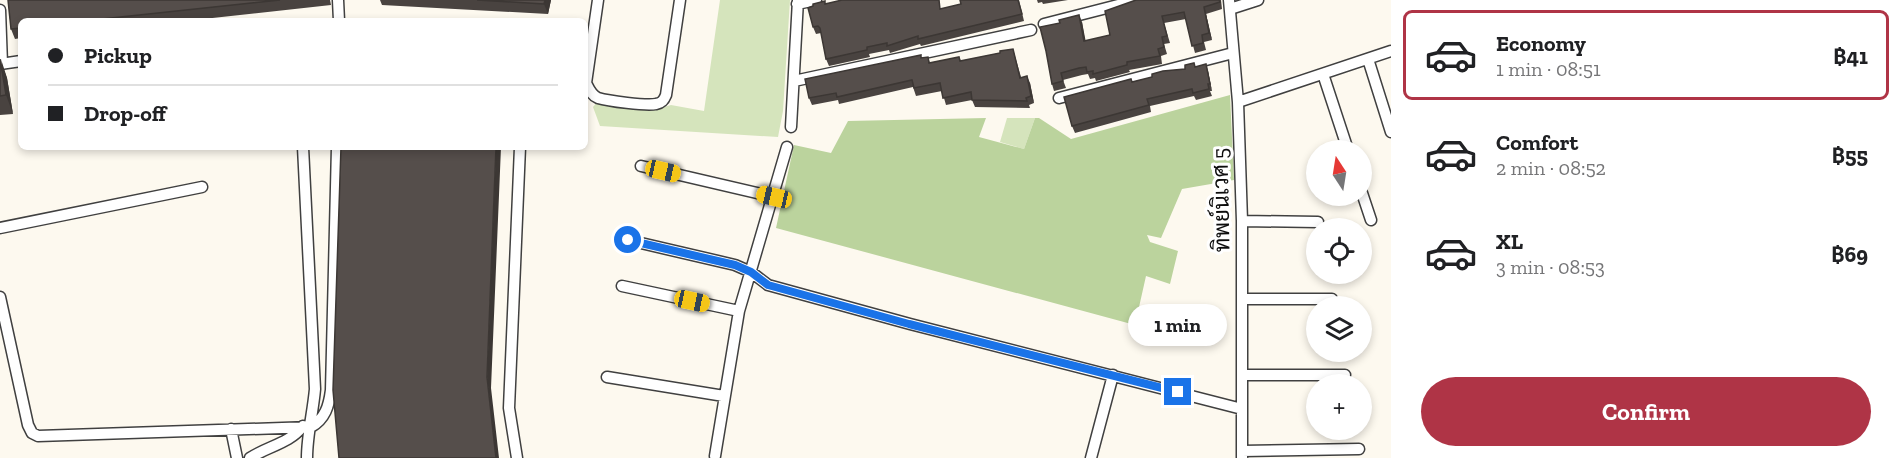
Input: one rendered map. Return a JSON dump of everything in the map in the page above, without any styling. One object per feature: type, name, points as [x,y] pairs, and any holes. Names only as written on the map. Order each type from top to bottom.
[{"type":"street","points":[[338,0],[339,18]]},
{"type":"street","points":[[588,69],[598,0]]},
{"type":"street","points":[[588,88],[597,98],[644,105],[658,104],[664,100],[680,0]]},
{"type":"street","points":[[790,127],[797,2],[816,0]]},
{"type":"street","points":[[1044,24],[1138,0]]},
{"type":"street","points":[[1229,5],[1258,0]]},
{"type":"street","name":"ทิพย์นิเวศ 5","points":[[1229,5],[1238,102],[1242,221],[1242,454]]},
{"type":"street","points":[[0,10],[1,64],[18,62]]},
{"type":"street","points":[[794,81],[1031,30]]},
{"type":"street","points":[[1238,102],[1391,51]]},
{"type":"street","points":[[1059,98],[1233,53]]},
{"type":"street","points":[[1368,59],[1391,132]]},
{"type":"street","points":[[1323,74],[1345,140]]},
{"type":"street","points":[[715,456],[739,311],[787,147]]},
{"type":"street","points":[[303,150],[315,389],[307,427],[307,458]]},
{"type":"street","points":[[250,458],[267,454],[307,427],[320,422],[329,405],[337,150]]},
{"type":"street","points":[[517,458],[509,408],[520,150]]},
{"type":"street","points":[[641,166],[774,197]]},
{"type":"street","points":[[0,228],[202,187]]},
{"type":"street","points":[[1242,221],[1306,222]]},
{"type":"street","points":[[628,240],[735,265],[751,272],[768,285],[909,324],[1242,409]]},
{"type":"street","points":[[622,286],[739,311]]},
{"type":"street","points":[[0,297],[28,425],[32,433],[38,436],[307,427]]},
{"type":"street","points":[[1242,299],[1306,299]]},
{"type":"street","points":[[1091,458],[1113,375]]},
{"type":"street","points":[[1243,375],[1306,375]]},
{"type":"street","points":[[607,377],[724,396]]},
{"type":"street","points":[[231,429],[237,458]]},
{"type":"street","points":[[1242,454],[1359,449]]},
{"type":"green space","points":[[720,0],[790,0],[783,111],[778,137],[600,126],[593,107],[598,101],[661,108],[671,105],[704,111]]},
{"type":"green space","points":[[1230,95],[1234,180],[1182,189],[1161,238],[1147,235],[1150,242],[1178,251],[1170,284],[1146,276],[1135,325],[776,228],[794,145],[831,153],[848,121],[986,118],[979,137],[1024,149],[1035,118],[1039,118],[1071,139]]},
{"type":"green space","points":[[1007,118],[1035,118],[1024,149],[1000,142]]},
{"type":"building","points":[[8,0],[280,0],[111,18],[18,18],[18,28],[11,29]]},
{"type":"building","points":[[477,0],[545,0],[544,4]]},
{"type":"building","points":[[842,0],[939,0],[940,9],[961,4],[960,0],[1018,0],[1022,14],[918,39],[918,36],[887,46],[887,43],[867,47],[867,50],[826,59],[820,28],[813,27],[808,8],[825,1],[825,4]]},
{"type":"building","points":[[1136,0],[1219,0],[1220,2],[1204,7],[1209,33],[1202,35],[1203,43],[1192,46],[1184,12],[1162,16],[1167,36],[1162,37],[1164,47],[1158,49],[1160,56],[1127,62],[1127,65],[1093,74],[1093,71],[1087,72],[1086,67],[1079,68],[1061,73],[1063,81],[1052,84],[1040,27],[1060,23],[1059,20],[1079,15],[1084,41],[1110,35],[1105,11]]},
{"type":"building","points":[[1013,49],[1020,78],[1027,76],[1031,96],[1026,98],[1027,101],[972,100],[971,92],[943,98],[940,83],[914,88],[912,80],[837,97],[836,93],[809,98],[805,79],[921,55],[921,58],[928,57],[929,63],[959,57],[960,61]]},
{"type":"building","points":[[0,59],[6,95],[0,96]]},
{"type":"building","points":[[1194,63],[1195,67],[1206,64],[1209,89],[1193,93],[1192,89],[1147,99],[1149,105],[1072,126],[1064,97],[1131,79],[1132,82],[1152,77],[1152,74],[1163,71],[1185,69],[1185,65]]},
{"type":"building","points":[[341,150],[496,150],[487,377],[496,458],[339,458],[333,390]]},
{"type":"route","points":[[628,240],[735,265],[751,272],[768,285],[909,324],[1178,392]]}]
